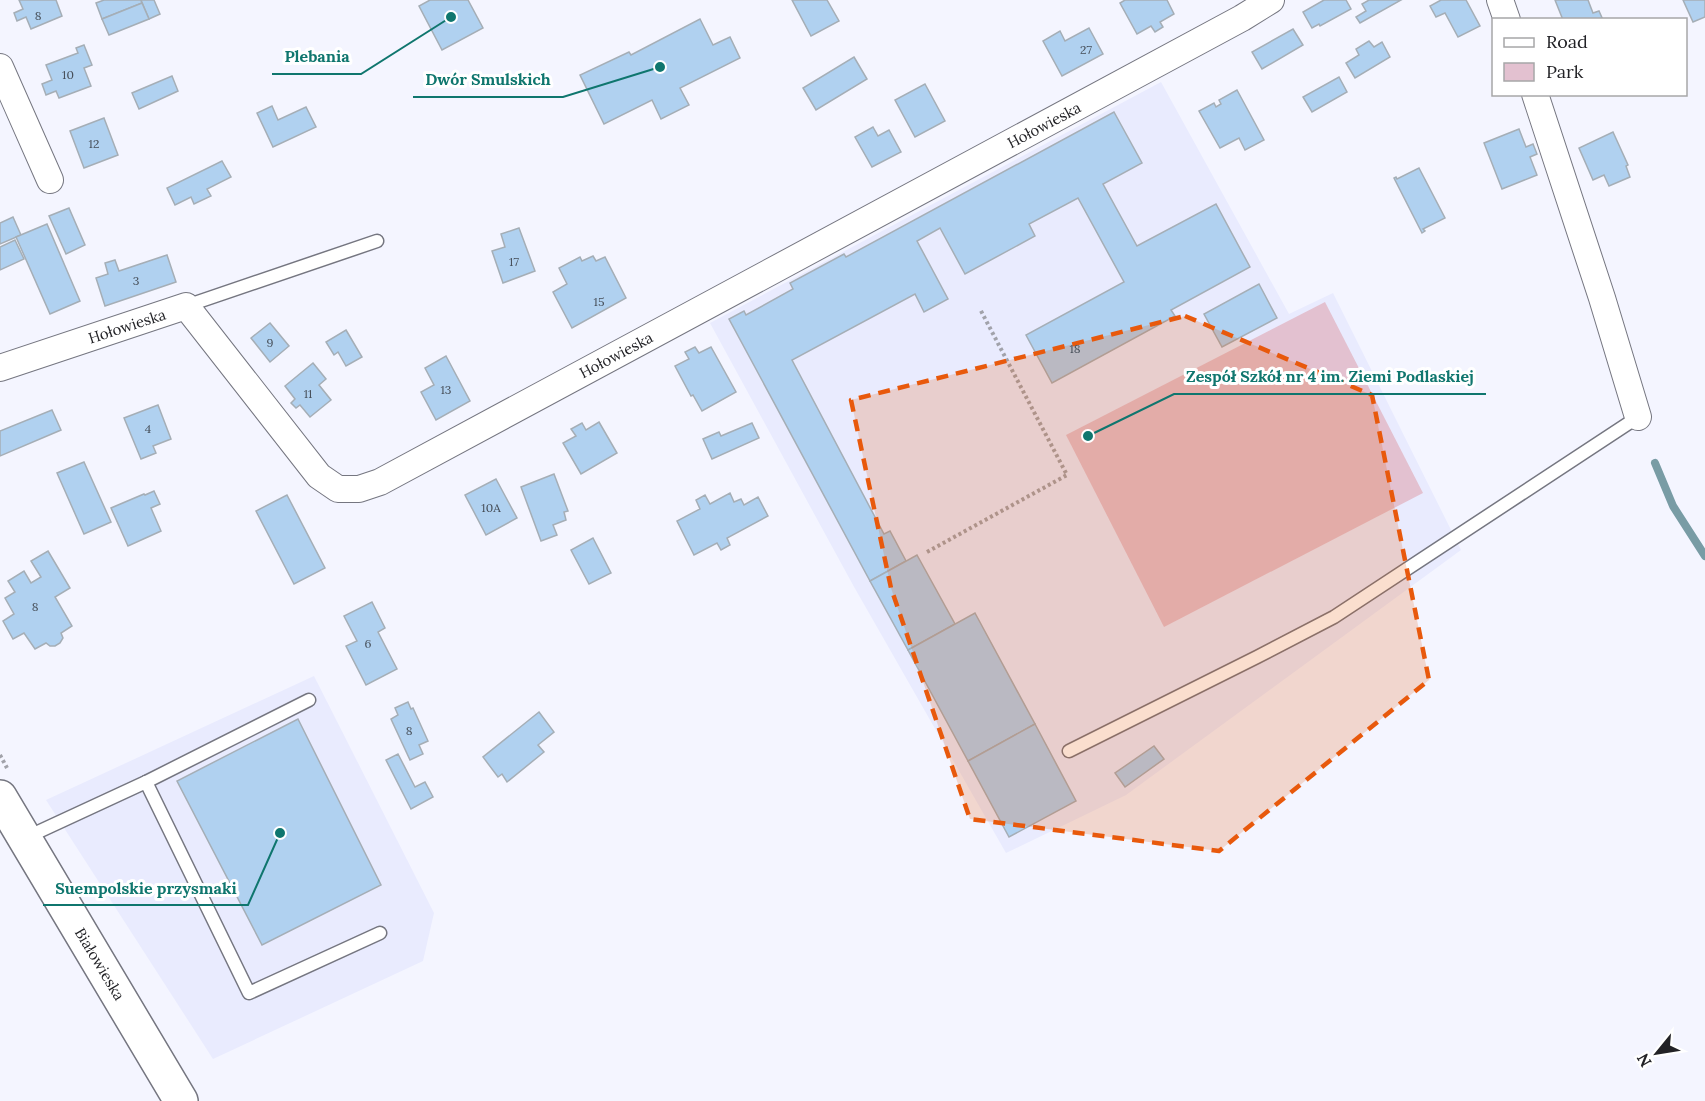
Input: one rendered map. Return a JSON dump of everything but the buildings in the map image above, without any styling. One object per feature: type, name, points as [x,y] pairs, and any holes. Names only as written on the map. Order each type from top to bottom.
[{"type":"main road","name":"Białowieska","points":[[0,797],[181,1101]]},
{"type":"street","name":"Hołowieska","points":[[0,368],[186,306],[319,476],[338,489],[359,489],[380,482],[1237,9],[1271,0]]},
{"type":"street","points":[[1500,0],[1506,18]]},
{"type":"street","points":[[0,67],[50,180]]},
{"type":"street","points":[[1536,96],[1602,298],[1638,417]]},
{"type":"lane","points":[[186,306],[377,241]]},
{"type":"lane","points":[[1069,751],[1334,617],[1638,417]]},
{"type":"lane","points":[[24,839],[146,782],[309,700]]},
{"type":"lane","points":[[146,782],[249,993],[380,933]]},
{"type":"path","points":[[927,552],[1067,475],[980,309]]},
{"type":"highlighted area","points":[[1185,316],[1372,395],[1429,680],[1219,851],[970,819],[891,588],[851,400]]},
{"type":"shaded area","points":[[1161,82],[1289,314],[1333,293],[1461,550],[1126,795],[1006,853],[853,585],[710,323]]},
{"type":"shaded area","points":[[314,676],[434,913],[423,961],[213,1059],[46,800]]},
{"type":"green space","points":[[1325,302],[1423,493],[1164,627],[1066,435]]},
{"type":"waterway","points":[[1655,463],[1673,506],[1705,556]]},
{"type":"place","name":"Plebania","points":[[451,17]]},
{"type":"place","name":"Dwór Smulskich","points":[[660,67]]},
{"type":"place","name":"Zespół Szkół nr 4 im. Ziemi Podlaskiej","points":[[1088,436]]},
{"type":"place","name":"Suempolskie przysmaki","points":[[280,833]]}]
